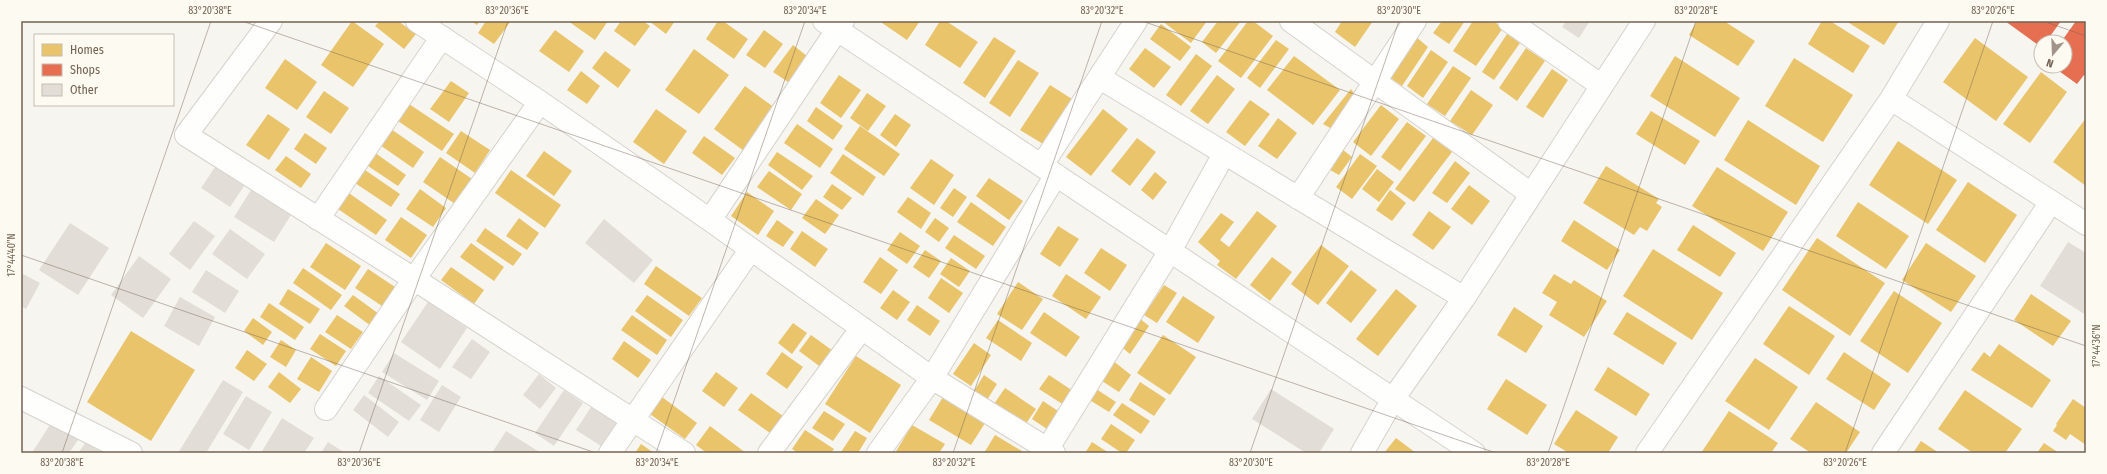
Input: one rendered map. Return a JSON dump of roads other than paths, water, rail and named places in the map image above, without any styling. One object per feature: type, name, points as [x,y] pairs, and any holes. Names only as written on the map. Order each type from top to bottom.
[{"type":"street","points":[[271,21],[186,135],[635,419],[684,453]]},
{"type":"street","points":[[417,21],[540,102],[710,220],[932,378],[1048,452],[1170,251],[1224,154]]},
{"type":"street","points":[[878,453],[932,378],[1100,78],[1136,21]]},
{"type":"street","points":[[1291,21],[1531,194]]},
{"type":"street","points":[[1298,198],[1415,21]]},
{"type":"street","points":[[1509,21],[1602,86]]},
{"type":"street","points":[[1362,453],[1393,399],[1464,298],[1644,21]]},
{"type":"street","points":[[1648,453],[1891,99],[1938,21]]},
{"type":"street","points":[[710,220],[835,24],[1049,170],[1474,453]]},
{"type":"street","points":[[318,219],[442,38]]},
{"type":"street","points":[[1100,78],[1464,298]]},
{"type":"street","points":[[1891,99],[2086,224]]},
{"type":"street","points":[[326,409],[414,279],[540,102]]},
{"type":"street","points":[[1883,453],[2051,202]]},
{"type":"street","points":[[610,453],[635,419],[751,249]]},
{"type":"street","points":[[769,453],[862,328]]},
{"type":"street","points":[[21,398],[132,453]]}]
